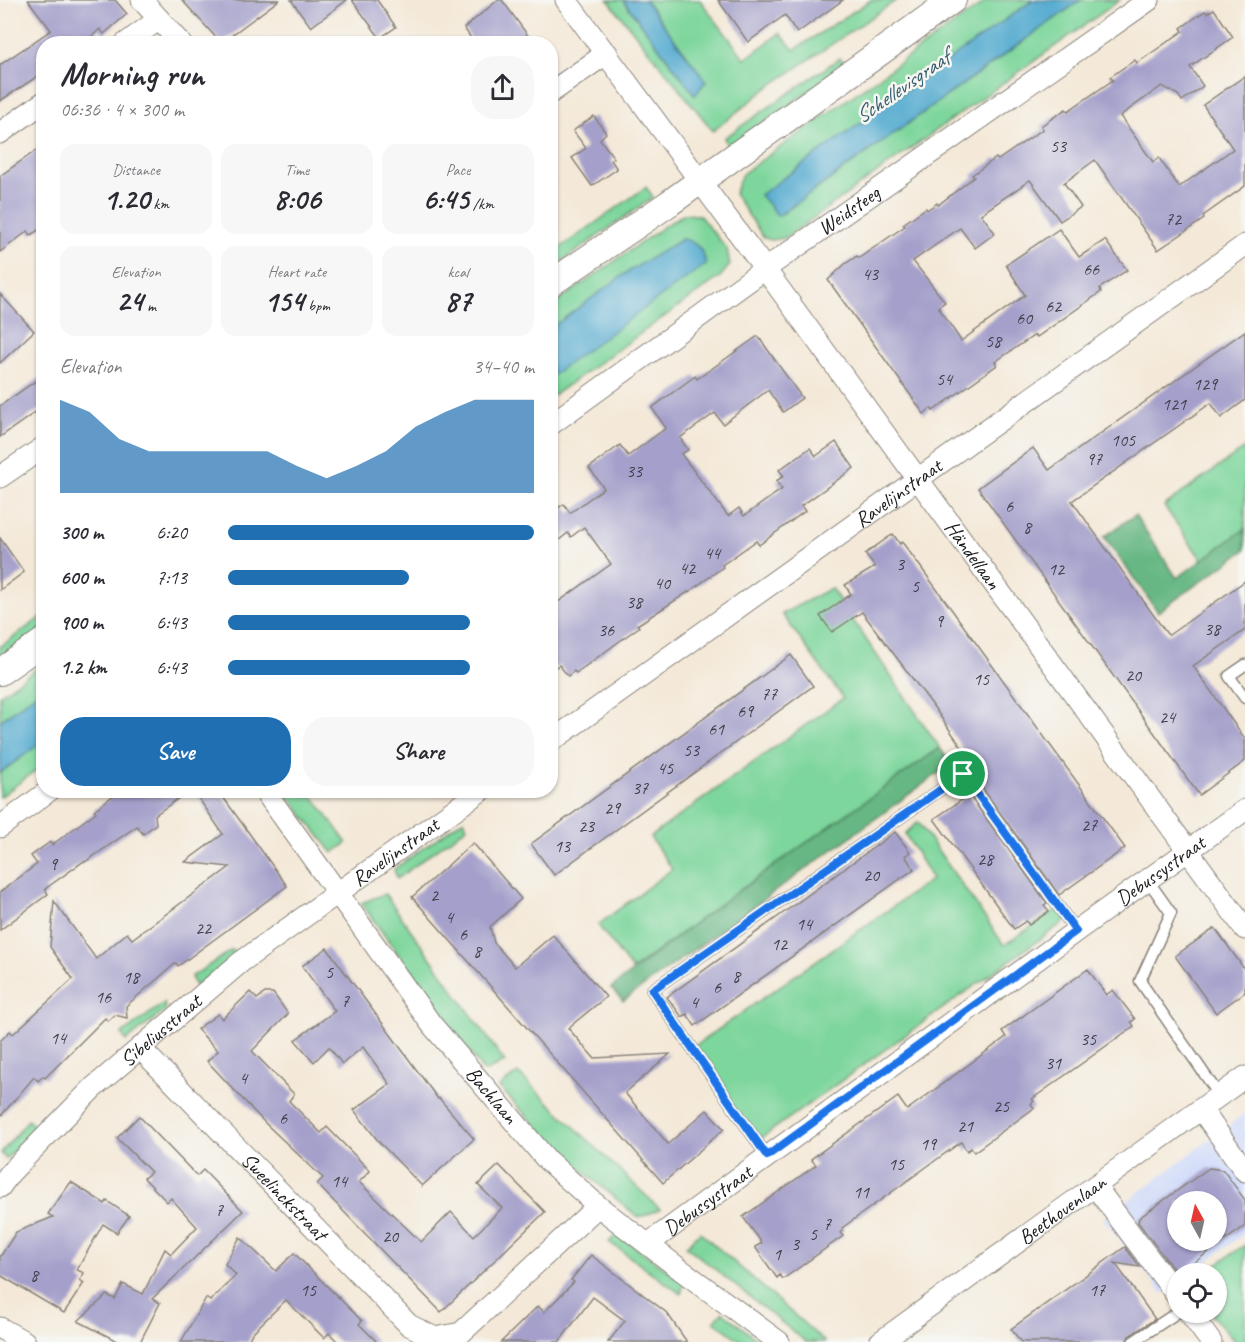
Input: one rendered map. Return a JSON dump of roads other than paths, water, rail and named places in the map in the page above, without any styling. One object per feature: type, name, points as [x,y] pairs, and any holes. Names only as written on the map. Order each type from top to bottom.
[{"type":"street","points":[[142,0],[174,36]]},
{"type":"street","name":"Händellaan","points":[[566,0],[765,268],[1245,929]]},
{"type":"street","points":[[558,279],[700,181],[953,0]]},
{"type":"street","name":"Weidsteeg","points":[[558,419],[765,268],[1149,0]]},
{"type":"street","points":[[136,36],[159,19]]},
{"type":"street","points":[[558,87],[607,53]]},
{"type":"street","points":[[0,133],[36,108]]},
{"type":"street","name":"Ravelijnstraat","points":[[558,736],[1245,245]]},
{"type":"street","points":[[0,477],[36,452]]},
{"type":"street","points":[[0,672],[36,647]]},
{"type":"street","points":[[0,827],[39,798]]},
{"type":"street","name":"Bachlaan","points":[[270,798],[432,1025],[547,1160],[598,1206],[779,1342]]},
{"type":"street","name":"Ravelijnstraat","points":[[338,893],[471,798]]},
{"type":"street","name":"Debussystraat","points":[[648,1244],[1147,879],[1245,810]]},
{"type":"street","name":"Sibeliusstraat","points":[[0,1187],[10,1173],[93,1089],[140,1048],[241,962],[338,893]]},
{"type":"street","name":"Sweelinckstraat","points":[[140,1048],[409,1325],[434,1340],[461,1333],[598,1206]]},
{"type":"street","name":"Beethovenlaan","points":[[880,1342],[1245,1077]]},
{"type":"street","points":[[1201,1109],[1245,1171]]},
{"type":"street","points":[[1095,1186],[1167,1281]]},
{"type":"street","points":[[1197,1323],[1211,1342]]},
{"type":"street","points":[[0,1328],[25,1342]]},
{"type":"lane","points":[[1245,665],[1229,676],[1245,698]]},
{"type":"lane","name":"Debussystraat","points":[[767,1156],[652,990],[963,774],[1076,931]]},
{"type":"lane","points":[[1147,879],[1172,913],[1140,981],[1220,1095]]},
{"type":"lane","points":[[1133,1342],[1167,1319]]},
{"type":"water","points":[[623,0],[645,0],[706,81],[695,95]]},
{"type":"water","points":[[1033,0],[1081,0],[778,216],[760,195]]},
{"type":"water","points":[[682,239],[698,247],[706,264],[558,371],[558,323],[626,273]]},
{"type":"water","points":[[36,693],[36,746],[0,773],[0,721]]},
{"type":"water label","name":"Schellevisgraaf","points":[[902,87]]}]
